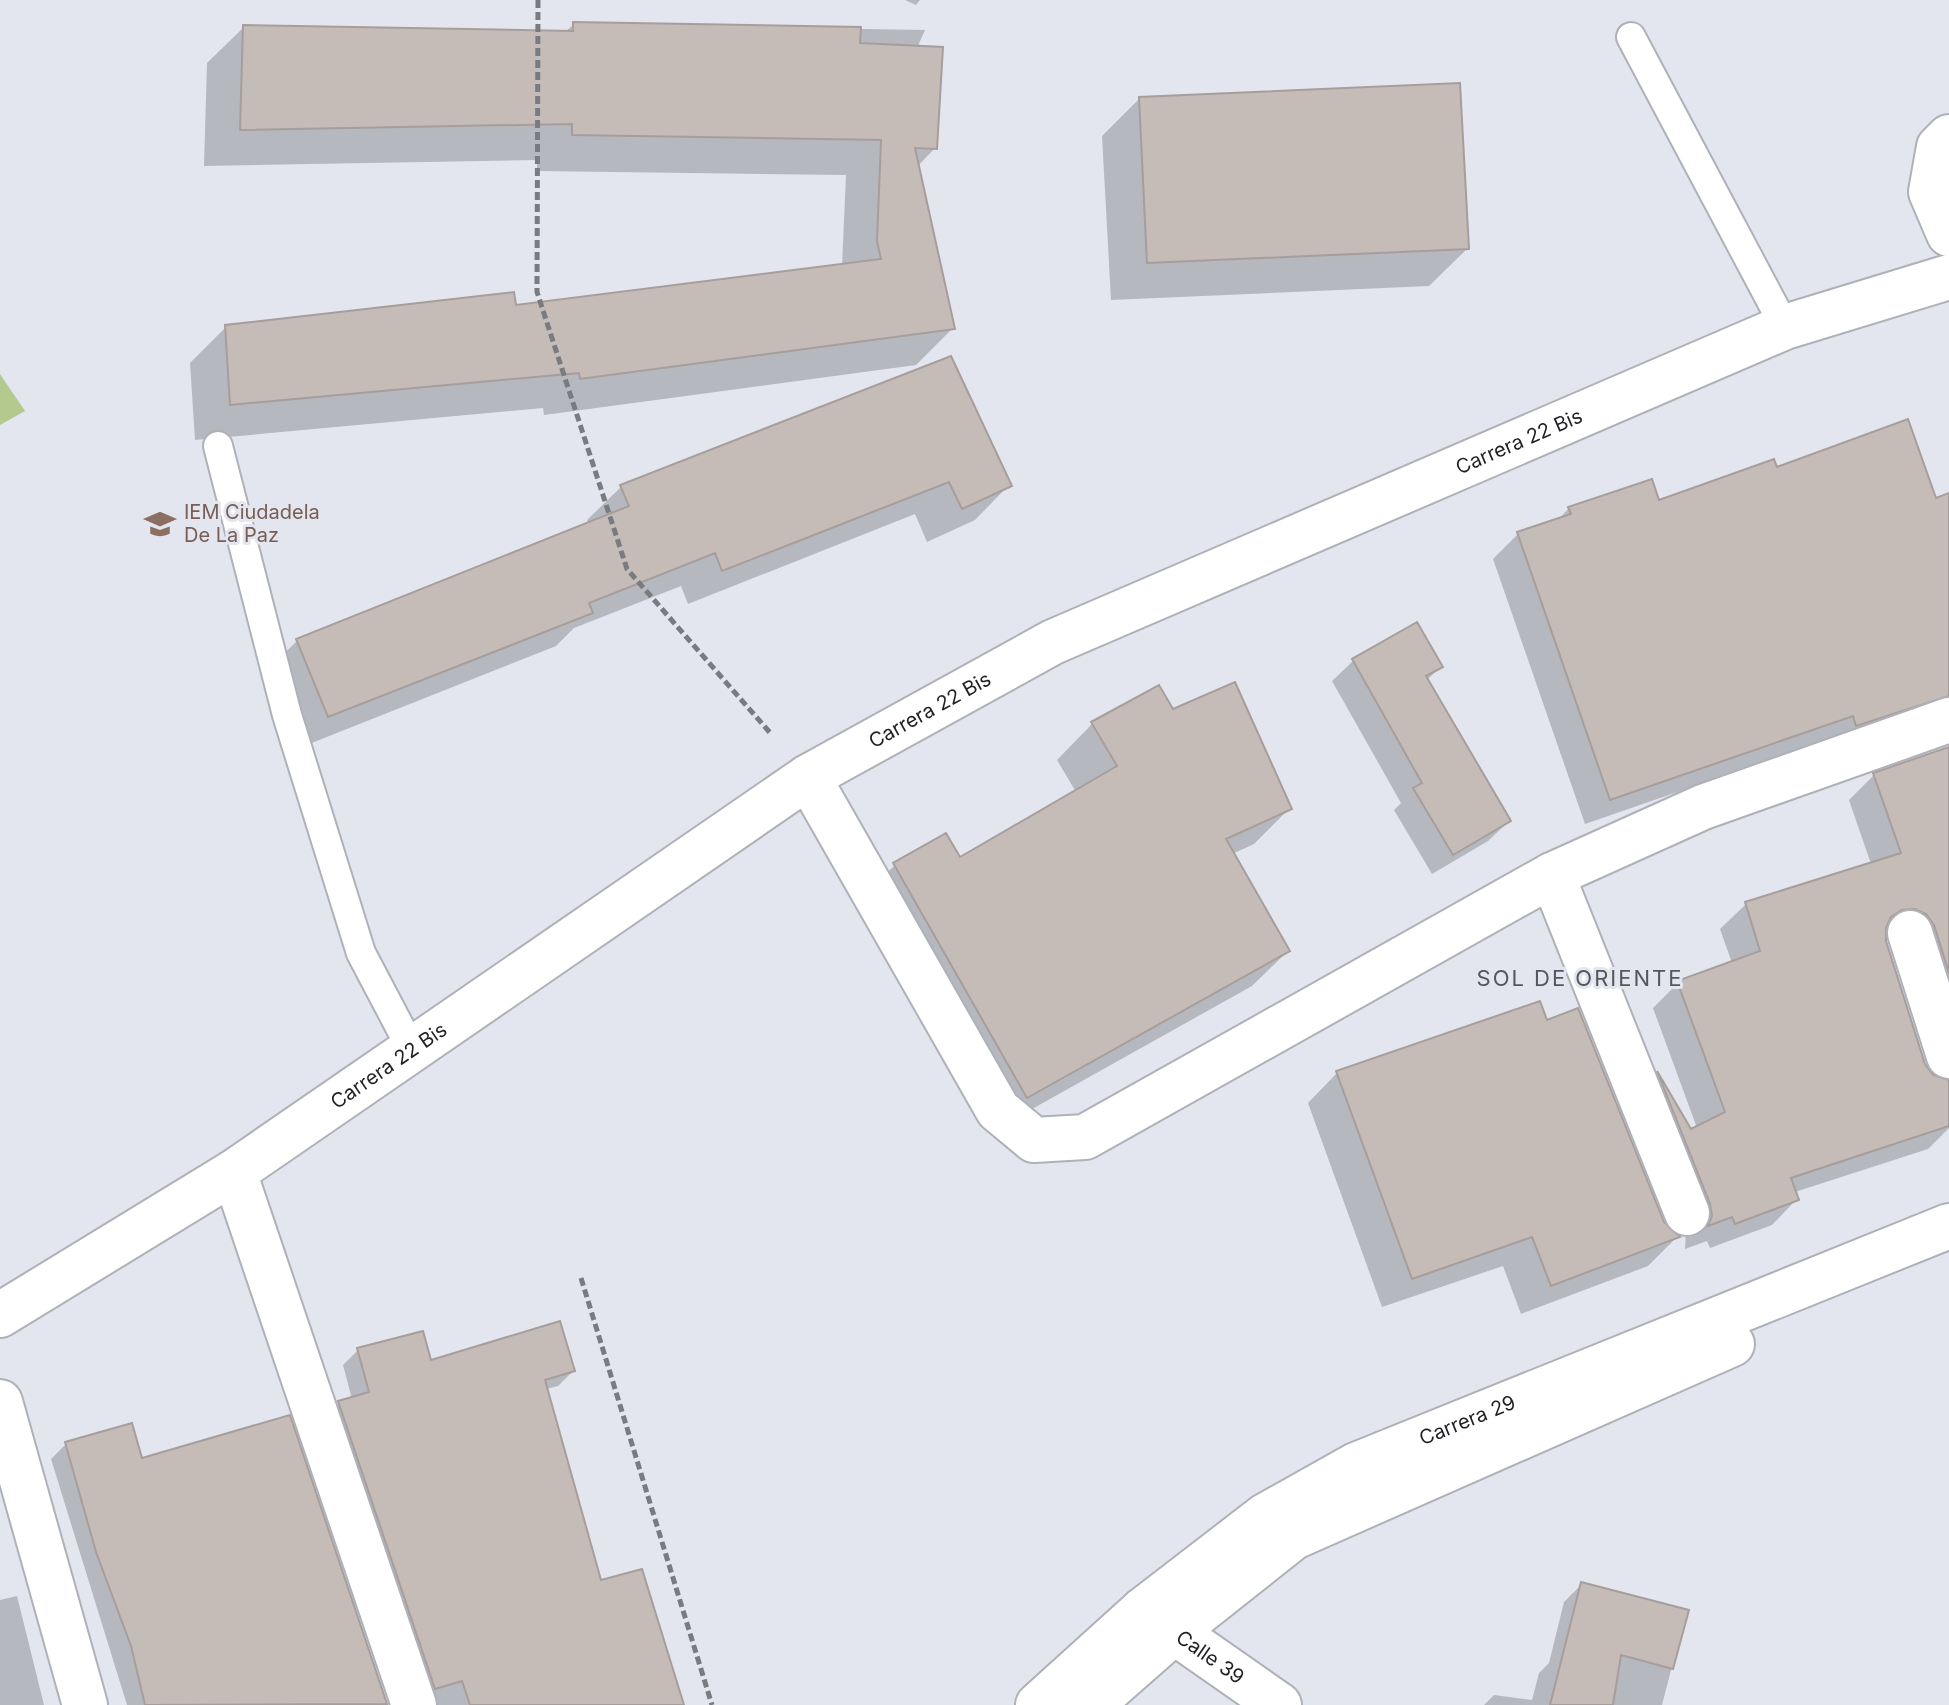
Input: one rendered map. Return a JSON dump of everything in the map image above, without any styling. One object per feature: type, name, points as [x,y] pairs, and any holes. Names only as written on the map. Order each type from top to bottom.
[{"type":"street","points":[[1949,137],[1939,147],[1931,192],[1949,234]]},
{"type":"street","name":"Carrera 22 Bis","points":[[0,1315],[234,1172],[808,777],[1053,642],[1785,327],[1949,277]]},
{"type":"street","points":[[808,777],[998,1110],[1034,1140],[1085,1137],[1552,875],[1703,807],[1949,720]]},
{"type":"street","points":[[1552,875],[1687,1213]]},
{"type":"street","points":[[1910,933],[1949,1056]]},
{"type":"street","points":[[234,1172],[414,1705]]},
{"type":"street","name":"Carrera 29","points":[[1091,1705],[1158,1621],[1265,1516],[1356,1465],[1949,1226]]},
{"type":"street","name":"Carrera 29","points":[[1038,1705],[1158,1621],[1294,1537],[1949,1248]]},
{"type":"street","points":[[0,1402],[85,1705]]},
{"type":"street","name":"Calle 39","points":[[1158,1621],[1279,1705]]},
{"type":"lane","points":[[1631,37],[1785,327]]},
{"type":"lane","points":[[218,446],[287,715],[361,953],[412,1050]]},
{"type":"path","points":[[538,0],[537,292],[627,569],[808,777]]},
{"type":"path","points":[[581,1278],[712,1705]]},
{"type":"green space","points":[[0,374],[25,411],[0,425]]},
{"type":"building","points":[[573,22],[861,27],[860,43],[943,47],[937,149],[915,148],[955,329],[580,379],[579,373],[230,405],[225,325],[514,292],[516,305],[881,259],[877,241],[881,140],[572,135],[572,124],[240,130],[243,25],[573,31]]},
{"type":"building","points":[[1460,83],[1469,249],[1147,263],[1139,97]]},
{"type":"building","points":[[951,356],[1012,486],[962,509],[949,482],[722,571],[715,553],[589,603],[593,613],[328,717],[296,639],[629,506],[620,485]]},
{"type":"building","points":[[1908,419],[1936,498],[1949,493],[1949,696],[1856,726],[1853,716],[1610,800],[1517,532],[1571,514],[1568,507],[1652,479],[1659,500],[1774,459],[1777,467]]},
{"type":"building","points":[[1417,622],[1443,667],[1426,676],[1511,821],[1453,855],[1413,788],[1422,783],[1352,659]]},
{"type":"building","points":[[1235,682],[1292,809],[1226,839],[1290,951],[1027,1098],[893,863],[946,833],[960,857],[1117,766],[1091,722],[1159,685],[1173,709]]},
{"type":"building","points":[[1949,747],[1949,973],[1934,925],[1926,914],[1915,909],[1902,910],[1891,917],[1886,928],[1886,941],[1925,1064],[1933,1075],[1949,1080],[1949,1126],[1791,1178],[1799,1200],[1735,1224],[1732,1217],[1708,1226],[1712,1216],[1710,1204],[1657,1071],[1691,1129],[1725,1112],[1677,981],[1760,951],[1745,902],[1901,853],[1873,773]]},
{"type":"building","points":[[1540,1001],[1547,1020],[1578,1008],[1664,1222],[1680,1237],[1551,1286],[1532,1237],[1412,1279],[1336,1071]]},
{"type":"building","points":[[560,1321],[575,1371],[545,1380],[601,1580],[642,1569],[684,1705],[470,1705],[462,1681],[435,1689],[338,1401],[369,1392],[357,1348],[423,1331],[431,1360]]},
{"type":"building","points":[[290,1415],[387,1704],[145,1705],[131,1646],[96,1552],[65,1442],[132,1423],[142,1458]]},
{"type":"building","points":[[1581,1582],[1689,1610],[1673,1669],[1621,1655],[1613,1705],[1550,1705]]},
{"type":"place","name":"IEM Ciudadela De La Paz","points":[[160,524]]},
{"type":"district","name":"SOL DE ORIENTE","points":[[1580,978]]}]
